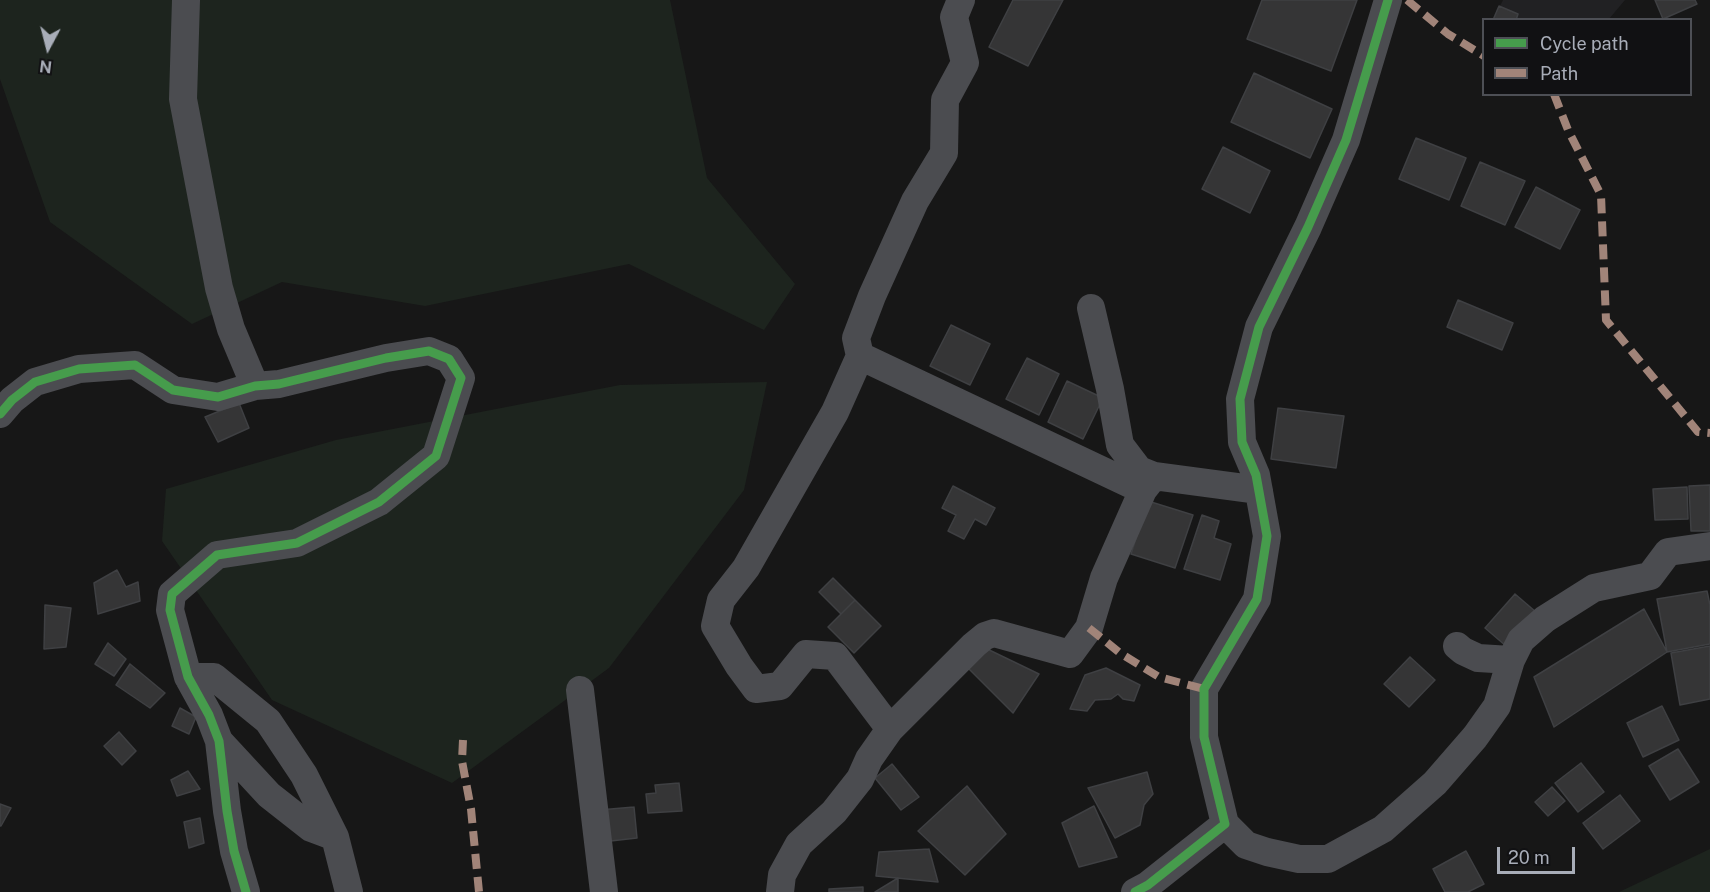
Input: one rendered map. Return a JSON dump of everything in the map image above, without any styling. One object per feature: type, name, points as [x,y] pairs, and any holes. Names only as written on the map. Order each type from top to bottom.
[{"type":"street","points":[[186,0],[183,99],[219,288],[231,329],[255,386]]},
{"type":"street","points":[[890,729],[835,656],[806,654],[780,686],[756,689],[715,626],[721,600],[746,568],[835,412],[860,356],[856,338],[872,296],[915,201],[944,153],[945,100],[965,63],[954,16],[961,0]]},
{"type":"street","points":[[1388,0],[1346,140],[1308,227],[1259,327],[1240,399],[1242,442],[1256,475],[1267,536],[1257,599],[1204,689],[1204,737],[1226,824],[1246,845],[1299,859],[1328,859],[1383,829],[1435,783],[1475,737],[1497,706],[1511,660],[1521,640],[1545,619],[1594,588],[1650,576],[1668,552],[1710,546]]},
{"type":"street","points":[[1091,308],[1110,389],[1120,445],[1148,483]]},
{"type":"street","points":[[0,414],[12,400],[34,382],[79,369],[135,365],[173,390],[218,397],[255,386],[279,384],[386,358],[429,351],[449,359],[460,378],[436,456],[379,502],[297,543],[218,555],[172,594],[170,610],[188,676],[209,715],[219,741],[234,851],[246,892]]},
{"type":"street","points":[[860,356],[1148,483],[1259,490]]},
{"type":"street","points":[[780,892],[782,875],[799,844],[834,812],[860,779],[868,759],[890,729],[974,645],[985,636],[994,633],[1070,654],[1089,628],[1104,578],[1148,483]]},
{"type":"street","points":[[1457,646],[1478,658],[1511,660]]},
{"type":"street","points":[[188,676],[214,678],[268,721],[304,775],[335,837],[349,892]]},
{"type":"street","points":[[580,690],[604,892]]},
{"type":"street","points":[[219,741],[269,795],[311,828],[335,837]]},
{"type":"street","points":[[1135,892],[1148,885],[1226,824]]},
{"type":"shaded area","points":[[0,0],[670,0],[707,178],[795,284],[764,330],[629,264],[425,306],[282,282],[192,324],[50,222],[0,79]]},
{"type":"shaded area","points":[[1503,0],[1625,0],[1610,18],[1494,18]]},
{"type":"shaded area","points":[[767,382],[744,490],[609,668],[452,783],[272,700],[162,541],[166,489],[336,440],[620,385]]},
{"type":"shaded area","points":[[1710,849],[1710,892],[1619,892]]},
{"type":"building","points":[[1013,0],[1063,0],[1028,66],[989,47]]},
{"type":"building","points":[[1262,0],[1357,0],[1331,71],[1247,39]]},
{"type":"building","points":[[1655,0],[1695,0],[1697,4],[1665,18],[1663,18]]},
{"type":"building","points":[[1499,6],[1518,14],[1517,18],[1494,18]]},
{"type":"building","points":[[1254,73],[1332,109],[1310,158],[1231,122]]},
{"type":"building","points":[[1416,138],[1466,158],[1449,200],[1399,179]]},
{"type":"building","points":[[1223,147],[1270,171],[1250,213],[1202,189]]},
{"type":"building","points":[[1480,162],[1525,181],[1505,225],[1461,206]]},
{"type":"building","points":[[1536,187],[1580,210],[1560,249],[1515,227]]},
{"type":"building","points":[[1458,300],[1513,323],[1502,350],[1447,327]]},
{"type":"building","points":[[951,325],[990,344],[970,385],[930,366]]},
{"type":"building","points":[[1027,358],[1059,374],[1039,415],[1006,399]]},
{"type":"building","points":[[1067,381],[1103,398],[1083,439],[1048,422]]},
{"type":"building","points":[[239,403],[249,428],[218,442],[205,417]]},
{"type":"building","points":[[1278,408],[1344,416],[1336,468],[1271,459]]},
{"type":"building","points":[[1710,485],[1710,531],[1691,531],[1689,486]]},
{"type":"building","points":[[953,486],[995,508],[986,525],[975,519],[964,539],[948,531],[956,515],[942,508]]},
{"type":"building","points":[[1687,487],[1688,519],[1655,520],[1653,489]]},
{"type":"building","points":[[1148,501],[1193,515],[1175,568],[1131,554]]},
{"type":"building","points":[[1202,515],[1219,521],[1214,538],[1231,544],[1220,580],[1184,569]]},
{"type":"building","points":[[117,570],[126,587],[138,582],[140,601],[98,614],[94,583]]},
{"type":"building","points":[[833,578],[855,600],[841,614],[819,592]]},
{"type":"building","points":[[1707,591],[1710,605],[1710,644],[1667,652],[1657,599]]},
{"type":"building","points":[[1515,594],[1536,612],[1506,646],[1485,628]]},
{"type":"building","points":[[855,600],[881,626],[854,653],[828,627]]},
{"type":"building","points":[[45,605],[71,608],[66,647],[44,649]]},
{"type":"building","points":[[1644,609],[1667,652],[1554,727],[1534,677]]},
{"type":"building","points":[[108,643],[126,659],[114,676],[95,664]]},
{"type":"building","points":[[981,646],[1039,674],[1013,713],[965,665]]},
{"type":"building","points":[[1710,646],[1710,699],[1680,705],[1671,653]]},
{"type":"building","points":[[1410,657],[1435,680],[1409,707],[1384,684]]},
{"type":"building","points":[[130,664],[165,693],[150,708],[116,685]]},
{"type":"building","points":[[1106,668],[1140,685],[1134,701],[1123,699],[1118,694],[1111,699],[1095,700],[1087,711],[1070,709],[1085,675]]},
{"type":"building","points":[[1662,706],[1679,740],[1643,757],[1627,723]]},
{"type":"building","points":[[180,708],[196,717],[189,734],[172,726]]},
{"type":"building","points":[[119,732],[136,751],[122,765],[104,746]]},
{"type":"building","points":[[1678,749],[1699,782],[1670,800],[1649,766]]},
{"type":"building","points":[[1581,763],[1604,792],[1578,812],[1555,783]]},
{"type":"building","points":[[892,764],[919,797],[901,810],[875,778]]},
{"type":"building","points":[[188,771],[200,789],[177,796],[171,780]]},
{"type":"building","points":[[1147,772],[1153,794],[1144,805],[1140,825],[1115,838],[1088,788]]},
{"type":"building","points":[[679,783],[682,811],[648,813],[646,794],[656,793],[655,785]]},
{"type":"building","points":[[967,786],[1006,834],[965,875],[918,831]]},
{"type":"building","points":[[1552,787],[1565,801],[1548,816],[1535,802]]},
{"type":"building","points":[[1620,795],[1640,821],[1603,849],[1583,823]]},
{"type":"building","points":[[0,804],[11,808],[1,826],[0,826]]},
{"type":"building","points":[[1094,806],[1117,857],[1079,867],[1062,823]]},
{"type":"building","points":[[634,807],[637,838],[602,842],[599,810]]},
{"type":"building","points":[[200,818],[204,843],[189,848],[184,822]]},
{"type":"building","points":[[929,849],[938,882],[876,876],[879,852]]},
{"type":"building","points":[[1466,851],[1484,884],[1468,892],[1445,892],[1433,869]]},
{"type":"building","points":[[898,878],[898,892],[875,892]]},
{"type":"building","points":[[863,887],[863,892],[829,892],[829,889]]},
{"type":"marked path","points":[[1407,0],[1448,34],[1482,55]]},
{"type":"marked path","points":[[1555,96],[1568,130],[1601,195],[1606,320],[1698,432],[1710,433]]},
{"type":"marked path","points":[[1089,628],[1120,653],[1159,677],[1204,689]]},
{"type":"marked path","points":[[463,740],[462,761],[471,809],[479,892]]},
{"type":"cycle path","points":[[1135,892],[1148,885],[1225,824],[1204,737],[1204,689],[1257,599],[1267,536],[1256,475],[1242,442],[1240,399],[1259,327],[1308,227],[1346,140],[1388,0]]},
{"type":"cycle path","points":[[0,414],[12,400],[35,382],[79,369],[135,365],[173,390],[218,397],[255,386],[279,384],[386,358],[429,351],[449,359],[461,378],[436,456],[379,502],[297,543],[217,555],[172,594],[170,610],[188,677],[209,715],[219,741],[234,851],[246,892]]}]
